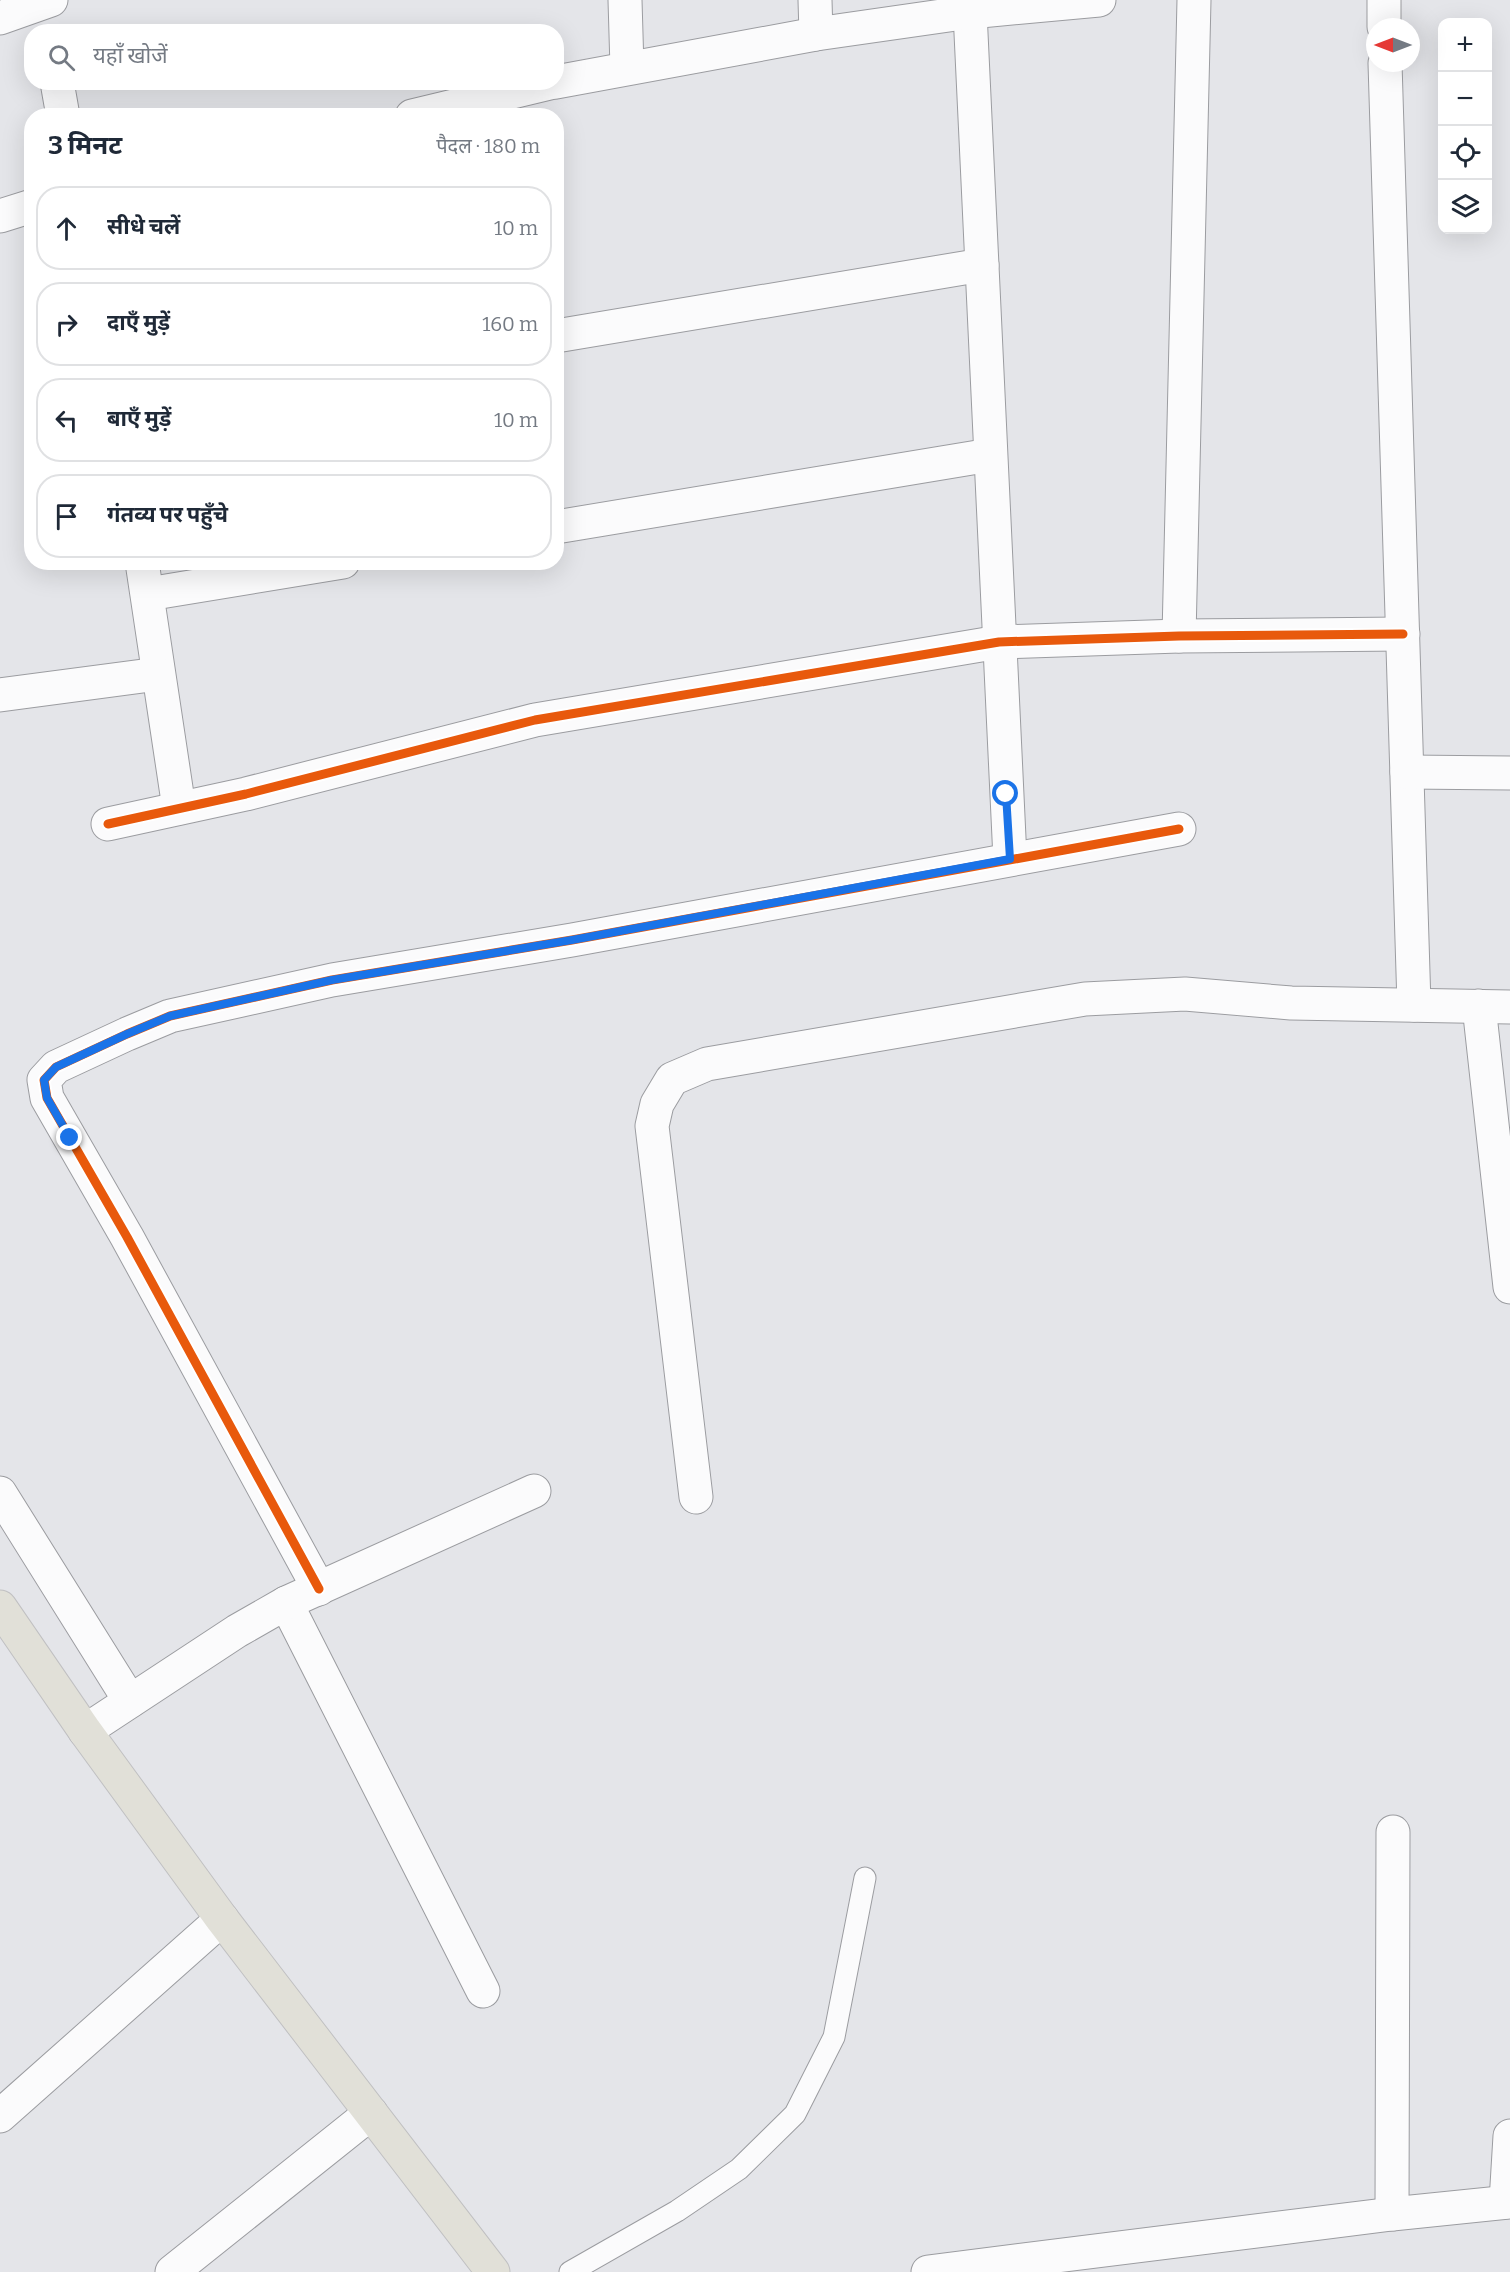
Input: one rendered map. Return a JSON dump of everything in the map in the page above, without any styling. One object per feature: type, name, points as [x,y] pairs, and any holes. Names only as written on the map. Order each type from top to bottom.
[{"type":"main road","points":[[0,1607],[86,1731],[222,1919],[493,2272]]},
{"type":"street","points":[[625,0],[627,68]]},
{"type":"street","points":[[815,0],[816,34]]},
{"type":"street","points":[[564,80],[816,34],[970,12],[1099,0]]},
{"type":"street","points":[[1179,636],[1194,0]]},
{"type":"street","points":[[1384,0],[1384,18]]},
{"type":"street","points":[[0,18],[46,11]]},
{"type":"street","points":[[970,12],[1010,859]]},
{"type":"street","points":[[1386,72],[1414,1005]]},
{"type":"street","points":[[58,90],[62,108]]},
{"type":"street","points":[[446,108],[521,90]]},
{"type":"street","points":[[0,216],[24,208]]},
{"type":"street","points":[[564,335],[982,264]]},
{"type":"street","points":[[564,526],[990,455]]},
{"type":"street","points":[[144,570],[179,808]]},
{"type":"street","points":[[148,594],[294,570]]},
{"type":"street","points":[[108,824],[258,791],[535,720],[999,642],[1179,636],[1403,634]]},
{"type":"street","points":[[0,695],[158,674]]},
{"type":"street","points":[[1407,772],[1510,773]]},
{"type":"street","points":[[319,1589],[127,1237],[47,1098],[44,1080],[56,1067],[170,1016],[332,980],[572,940],[1179,829]]},
{"type":"street","points":[[696,1497],[652,1126],[657,1104],[672,1079],[707,1064],[1085,999],[1185,994],[1291,1003],[1495,1006],[1510,1287]]},
{"type":"street","points":[[86,1731],[237,1631],[286,1603],[534,1491]]},
{"type":"street","points":[[0,1494],[130,1701]]},
{"type":"street","points":[[286,1603],[483,1991]]},
{"type":"street","points":[[1392,2214],[1393,1832]]},
{"type":"street","points":[[0,2116],[222,1919]]},
{"type":"street","points":[[183,2269],[371,2113]]},
{"type":"street","points":[[928,2272],[1392,2214],[1508,2202],[1510,2136]]},
{"type":"lane","points":[[570,2272],[677,2211],[740,2169],[795,2114],[834,2037],[865,1878]]},
{"type":"cycle path","points":[[108,824],[246,794],[535,720],[999,642],[1179,636],[1403,634]]},
{"type":"cycle path","points":[[319,1589],[127,1237],[47,1098],[44,1080],[56,1067],[170,1016],[332,980],[572,940],[1179,829]]},
{"type":"route","points":[[70,1138],[47,1098],[44,1080],[56,1067],[170,1016],[332,980],[572,940],[1010,859],[1006,794]]}]
